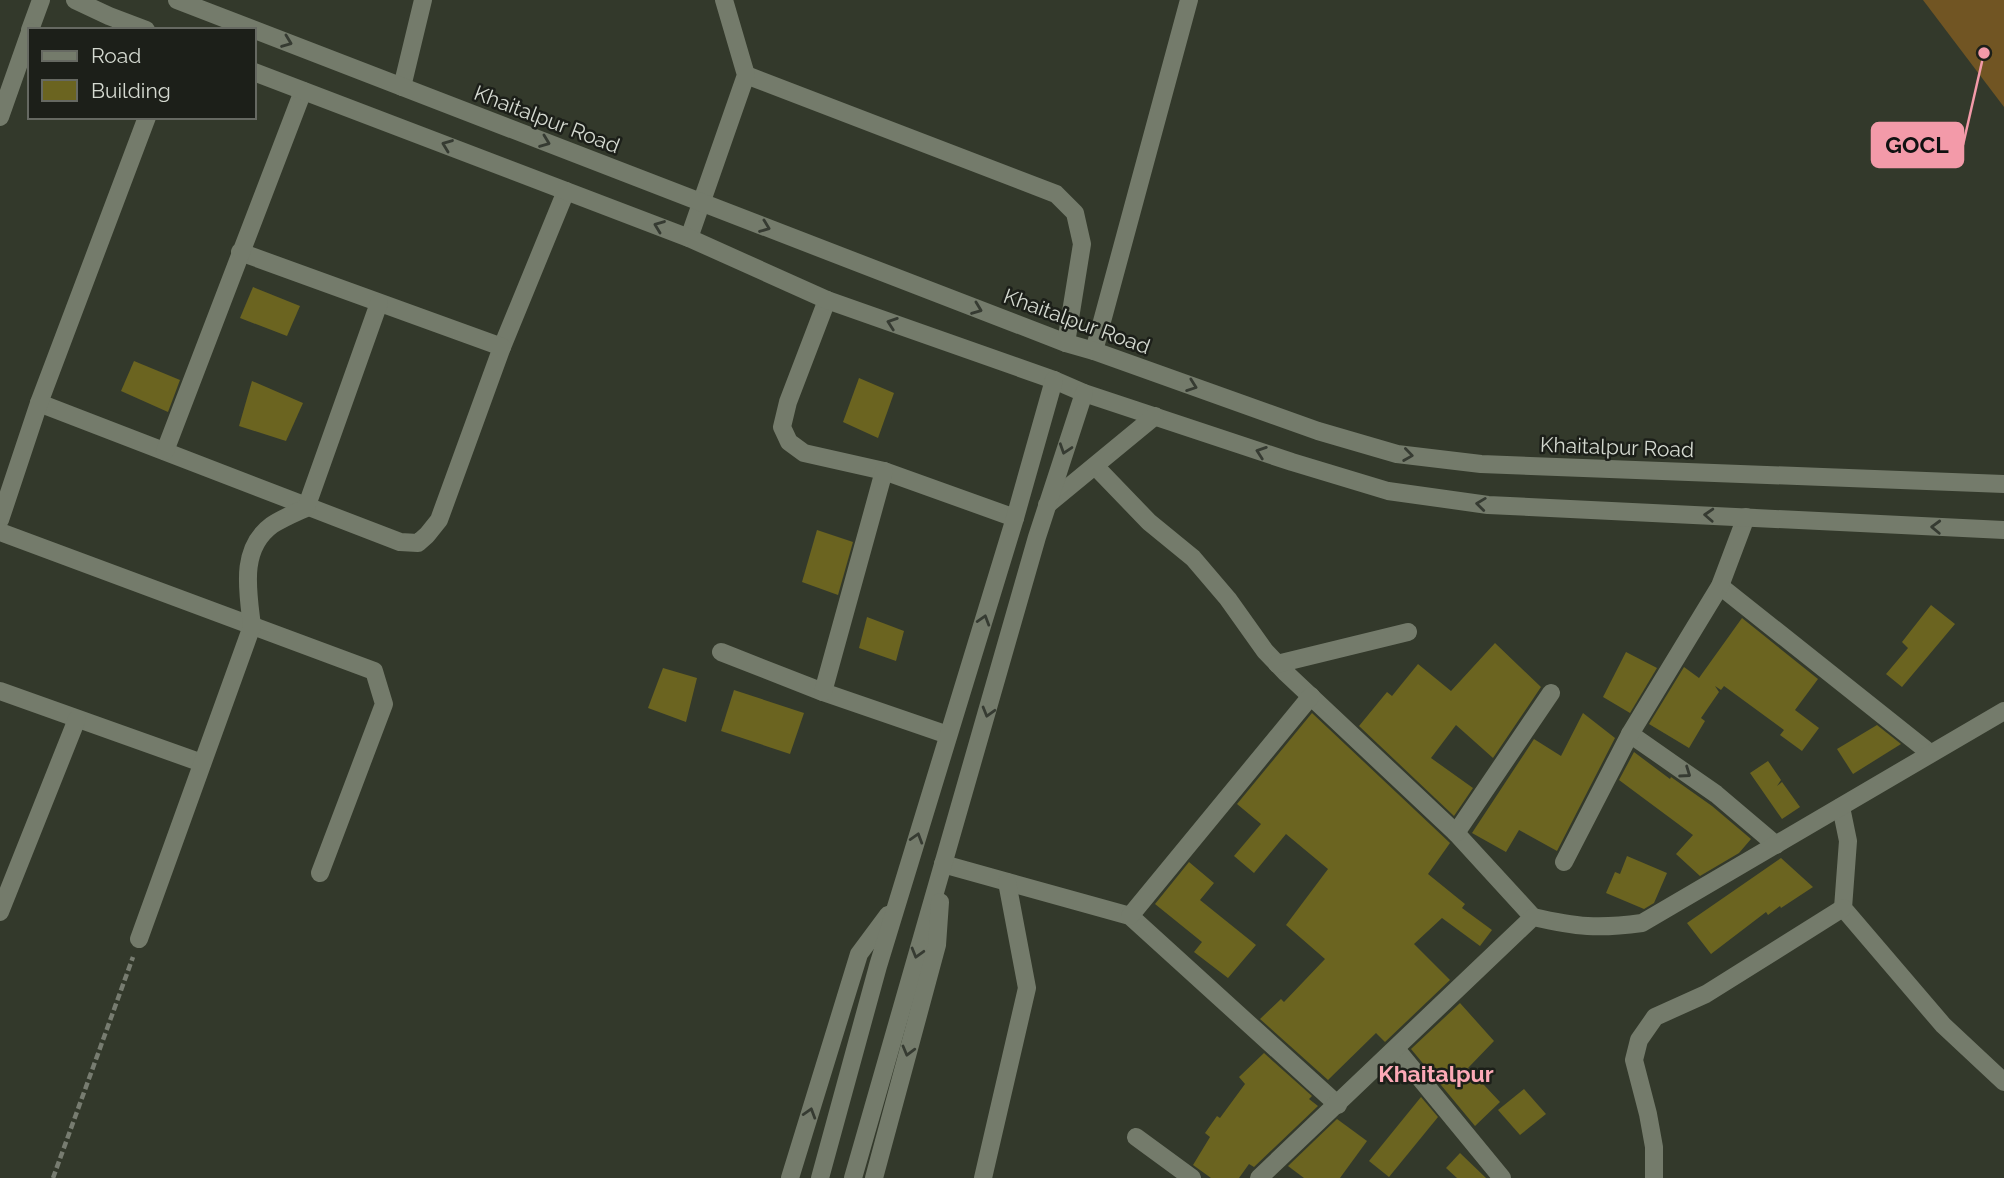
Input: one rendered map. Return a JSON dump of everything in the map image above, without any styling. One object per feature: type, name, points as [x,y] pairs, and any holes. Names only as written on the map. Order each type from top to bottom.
[{"type":"street","points":[[31,28],[41,0]]},
{"type":"street","points":[[75,0],[141,28]]},
{"type":"street","name":"Khaitalpur Road","points":[[177,0],[249,28]]},
{"type":"street","points":[[402,87],[423,0]]},
{"type":"street","points":[[689,238],[746,75],[724,0]]},
{"type":"street","points":[[1094,351],[1189,0]]},
{"type":"street","name":"Khaitalpur Road","points":[[256,31],[1066,343],[1318,431],[1397,454],[1481,464],[2004,484]]},
{"type":"street","points":[[0,117],[28,37]]},
{"type":"street","points":[[256,73],[689,238],[827,300],[1055,380],[1084,393],[1388,491],[1488,505],[2004,530]]},
{"type":"street","points":[[746,75],[1056,194],[1075,213],[1082,244],[1066,343]]},
{"type":"street","points":[[164,451],[303,91]]},
{"type":"street","points":[[0,520],[39,403],[146,119]]},
{"type":"street","points":[[39,403],[306,508],[400,542],[418,543],[439,520],[502,346],[566,191]]},
{"type":"street","points":[[240,252],[502,346]]},
{"type":"street","points":[[827,300],[788,402],[782,427],[789,442],[804,453],[884,471],[1015,518]]},
{"type":"street","points":[[139,939],[252,626],[246,579],[252,550],[271,526],[306,508],[379,303]]},
{"type":"street","points":[[820,1178],[878,966],[1055,380]]},
{"type":"street","points":[[853,1178],[1047,505],[1084,393]]},
{"type":"street","points":[[1047,505],[1156,416]]},
{"type":"street","points":[[1095,466],[1149,522],[1193,558],[1277,664],[1456,833],[1533,917],[1576,927],[1610,928],[1642,923],[2004,711]]},
{"type":"street","points":[[823,692],[884,471]]},
{"type":"street","points":[[1564,862],[1630,734],[1720,586],[1746,517]]},
{"type":"street","points":[[0,532],[374,671],[384,704],[320,873]]},
{"type":"street","points":[[1720,586],[1930,753]]},
{"type":"street","points":[[1277,664],[1408,632]]},
{"type":"street","points":[[721,652],[823,692],[948,735]]},
{"type":"street","points":[[0,691],[202,763]]},
{"type":"street","points":[[1456,833],[1551,693]]},
{"type":"street","points":[[1130,916],[1311,696]]},
{"type":"street","points":[[0,912],[77,719]]},
{"type":"street","points":[[1630,734],[1716,794],[1776,845]]},
{"type":"street","points":[[1841,807],[1848,841],[1843,908],[1943,1025],[2004,1082]]},
{"type":"street","points":[[943,864],[1130,916],[1338,1105]]},
{"type":"street","points":[[873,1178],[937,944],[943,864]]},
{"type":"street","points":[[983,1178],[1027,988],[1007,882]]},
{"type":"street","points":[[790,1178],[859,954],[897,903]]},
{"type":"street","points":[[1654,1178],[1654,1147],[1634,1060],[1639,1040],[1655,1017],[1706,994],[1843,908]]},
{"type":"street","points":[[1259,1178],[1533,917]]},
{"type":"street","points":[[1396,1049],[1503,1178]]},
{"type":"street","points":[[1136,1137],[1192,1178]]},
{"type":"path","points":[[53,1178],[139,939]]},
{"type":"shaded area","points":[[1923,0],[2004,0],[2004,107]]},
{"type":"building","points":[[253,287],[300,306],[287,336],[240,318]]},
{"type":"building","points":[[134,361],[180,380],[168,412],[121,391]]},
{"type":"building","points":[[859,378],[894,393],[878,438],[843,422]]},
{"type":"building","points":[[252,381],[303,403],[286,441],[239,426]]},
{"type":"building","points":[[817,530],[853,542],[838,595],[802,582]]},
{"type":"building","points":[[1931,605],[1955,624],[1902,687],[1886,674],[1908,648],[1902,642]]},
{"type":"building","points":[[867,617],[904,631],[896,661],[859,648]]},
{"type":"building","points":[[1742,618],[1818,679],[1795,710],[1819,728],[1802,751],[1780,735],[1784,730],[1724,686],[1721,690],[1715,686],[1719,692],[1701,718],[1705,721],[1689,748],[1649,724],[1684,667],[1699,678]]},
{"type":"building","points":[[1495,643],[1541,687],[1493,758],[1456,725],[1431,758],[1473,788],[1454,816],[1359,726],[1387,692],[1392,696],[1418,664],[1451,691]]},
{"type":"building","points":[[1626,652],[1657,668],[1630,713],[1603,697]]},
{"type":"building","points":[[663,668],[697,678],[686,722],[648,708]]},
{"type":"building","points":[[734,690],[804,713],[790,754],[721,731]]},
{"type":"building","points":[[1312,713],[1450,843],[1428,874],[1465,904],[1462,908],[1492,930],[1480,946],[1442,918],[1414,944],[1450,980],[1385,1042],[1376,1033],[1328,1080],[1260,1019],[1281,999],[1284,1002],[1325,959],[1286,925],[1328,869],[1286,834],[1254,873],[1234,856],[1261,824],[1237,804]]},
{"type":"building","points":[[1583,713],[1615,738],[1557,851],[1519,830],[1506,852],[1472,833],[1534,739],[1561,756]]},
{"type":"building","points":[[1877,725],[1901,744],[1853,774],[1837,749]]},
{"type":"building","points":[[1634,752],[1712,806],[1751,839],[1739,853],[1700,876],[1676,854],[1693,835],[1619,780]]},
{"type":"building","points":[[1768,761],[1781,780],[1777,786],[1782,782],[1800,807],[1782,819],[1750,773]]},
{"type":"building","points":[[1627,856],[1667,873],[1654,903],[1644,909],[1606,893],[1615,872],[1620,874]]},
{"type":"building","points":[[1781,858],[1813,887],[1768,915],[1766,912],[1711,954],[1687,923]]},
{"type":"building","points":[[1189,862],[1214,883],[1200,900],[1256,945],[1228,978],[1194,952],[1202,942],[1155,904]]},
{"type":"building","points":[[1460,1003],[1494,1041],[1468,1068],[1500,1102],[1475,1126],[1411,1049]]},
{"type":"building","points":[[1264,1053],[1312,1096],[1309,1099],[1318,1106],[1254,1167],[1249,1164],[1239,1178],[1211,1178],[1193,1165],[1210,1137],[1205,1133],[1217,1116],[1220,1118],[1245,1084],[1239,1077]]},
{"type":"building","points":[[1524,1089],[1546,1114],[1520,1135],[1498,1110]]},
{"type":"building","points":[[1421,1097],[1438,1117],[1389,1177],[1369,1161]]},
{"type":"building","points":[[1337,1119],[1367,1141],[1340,1178],[1304,1178],[1288,1166]]},
{"type":"building","points":[[1460,1153],[1486,1178],[1457,1178],[1446,1168]]},
{"type":"place","name":"GOCL","points":[[1984,53]]},
{"type":"district","name":"Khaitalpur","points":[[1436,1073]]}]
